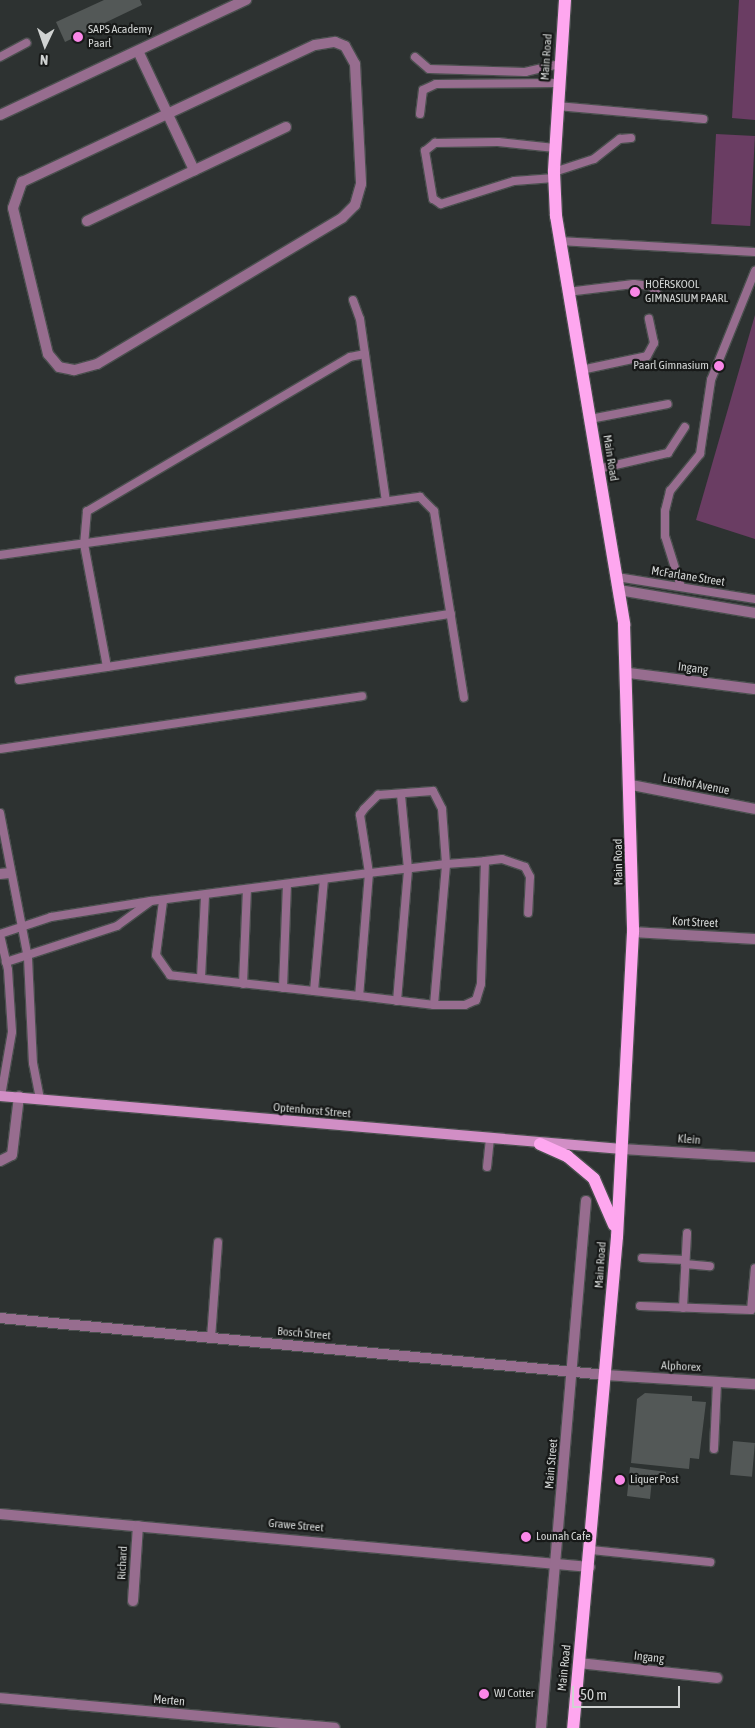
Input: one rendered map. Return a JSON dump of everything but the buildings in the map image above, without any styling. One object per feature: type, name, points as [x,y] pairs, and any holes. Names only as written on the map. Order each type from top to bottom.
[{"type":"main road","name":"Main Road","points":[[565,0],[558,83],[554,175],[559,241],[617,577],[629,673],[633,932],[622,1149],[606,1375],[590,1567],[573,1728]]},
{"type":"main road","name":"Optenhorst Street","points":[[1,1096],[18,1096],[540,1144],[622,1149]]},
{"type":"main road","points":[[540,1144],[567,1156],[594,1179],[608,1204],[616,1237]]},
{"type":"street","points":[[0,115],[246,0]]},
{"type":"street","points":[[335,42],[345,46],[355,64],[361,184],[355,205],[342,218],[97,364],[74,370],[58,367],[48,354],[13,208],[15,194],[22,182],[166,113],[315,45],[335,42]]},
{"type":"street","points":[[138,51],[194,170]]},
{"type":"street","points":[[87,221],[286,127]]},
{"type":"street","points":[[619,590],[755,613]]},
{"type":"street","name":"Ingang","points":[[629,673],[754,689]]},
{"type":"street","name":"Lusthof Avenue","points":[[632,785],[755,809]]},
{"type":"street","name":"Kort Street","points":[[633,932],[755,939]]},
{"type":"street","points":[[0,1161],[12,1155],[18,1096]]},
{"type":"street","name":"Klein","points":[[622,1149],[755,1158]]},
{"type":"street","name":"Main Street","points":[[541,1728],[586,1201]]},
{"type":"street","name":"Bosch Street","points":[[0,1318],[606,1375]]},
{"type":"street","name":"Alphorex","points":[[606,1375],[717,1382],[753,1387]]},
{"type":"street","name":"Grawe Street","points":[[0,1514],[590,1567]]},
{"type":"street","name":"Richard","points":[[133,1601],[138,1526]]},
{"type":"street","name":"Ingang","points":[[579,1663],[717,1678]]},
{"type":"street","name":"Merten","points":[[0,1698],[335,1728]]},
{"type":"lane","points":[[0,57],[26,43]]},
{"type":"lane","points":[[415,57],[425,68],[438,69],[525,72],[560,64]]},
{"type":"lane","points":[[420,114],[423,90],[436,84],[558,83]]},
{"type":"lane","points":[[557,106],[703,118]]},
{"type":"lane","points":[[555,148],[498,142],[435,143],[425,151],[432,199],[441,204],[514,181],[554,175],[594,159],[620,139],[631,138]]},
{"type":"lane","points":[[559,241],[755,252]]},
{"type":"lane","points":[[681,587],[665,536],[665,511],[670,491],[700,454],[711,380],[755,271]]},
{"type":"lane","points":[[567,292],[634,284],[651,286],[659,296]]},
{"type":"lane","points":[[353,300],[365,354],[386,501]]},
{"type":"lane","points":[[581,370],[647,356],[654,344],[649,319]]},
{"type":"lane","points":[[107,667],[84,544],[84,517],[92,505],[350,358],[365,354]]},
{"type":"lane","points":[[590,418],[668,404]]},
{"type":"lane","points":[[598,469],[668,453],[685,427]]},
{"type":"lane","points":[[0,555],[420,497],[434,511],[464,698]]},
{"type":"lane","name":"McFarlane Street","points":[[617,577],[755,599]]},
{"type":"lane","points":[[19,680],[451,614]]},
{"type":"lane","points":[[0,749],[362,696]]},
{"type":"lane","points":[[359,996],[369,873],[360,815],[378,795],[401,795],[433,791],[438,796],[445,828],[446,864],[434,1005]]},
{"type":"lane","points":[[397,1001],[408,868],[401,795]]},
{"type":"lane","points":[[0,813],[5,873],[22,929],[28,958],[33,1063],[40,1099]]},
{"type":"lane","points":[[1,1096],[12,1032],[6,962],[0,935],[22,929],[51,917],[369,873],[502,859],[525,867],[530,877],[528,913]]},
{"type":"lane","points":[[164,901],[156,955],[163,969],[170,975],[434,1005],[465,1005],[476,1000],[481,984],[485,861]]},
{"type":"lane","points":[[314,991],[324,879]]},
{"type":"lane","points":[[283,988],[287,885]]},
{"type":"lane","points":[[243,984],[247,890]]},
{"type":"lane","points":[[201,978],[205,896]]},
{"type":"lane","points":[[6,962],[28,958],[117,926],[151,902]]},
{"type":"lane","points":[[487,1167],[490,1139]]},
{"type":"lane","points":[[683,1308],[687,1233]]},
{"type":"lane","points":[[210,1338],[218,1242]]},
{"type":"lane","points":[[642,1258],[710,1266]]},
{"type":"lane","points":[[640,1306],[751,1310],[755,1268]]},
{"type":"lane","points":[[714,1449],[717,1382]]},
{"type":"lane","points":[[591,1550],[710,1562]]},
{"type":"shaded area","points":[[739,0],[755,0],[755,120],[732,118]]},
{"type":"shaded area","points":[[716,134],[755,136],[750,226],[711,224]]},
{"type":"shaded area","points":[[755,315],[755,539],[696,520]]},
{"type":"place","name":"SAPS Academy Paarl","points":[[78,37]]},
{"type":"place","name":"HOËRSKOOL GIMNASIUM PAARL","points":[[635,292]]},
{"type":"place","name":"Paarl Gimnasium","points":[[719,366]]},
{"type":"place","name":"Liquer Post","points":[[620,1480]]},
{"type":"place","name":"Lounah Cafe","points":[[526,1537]]},
{"type":"place","name":"WJ Cotter","points":[[484,1694]]}]
